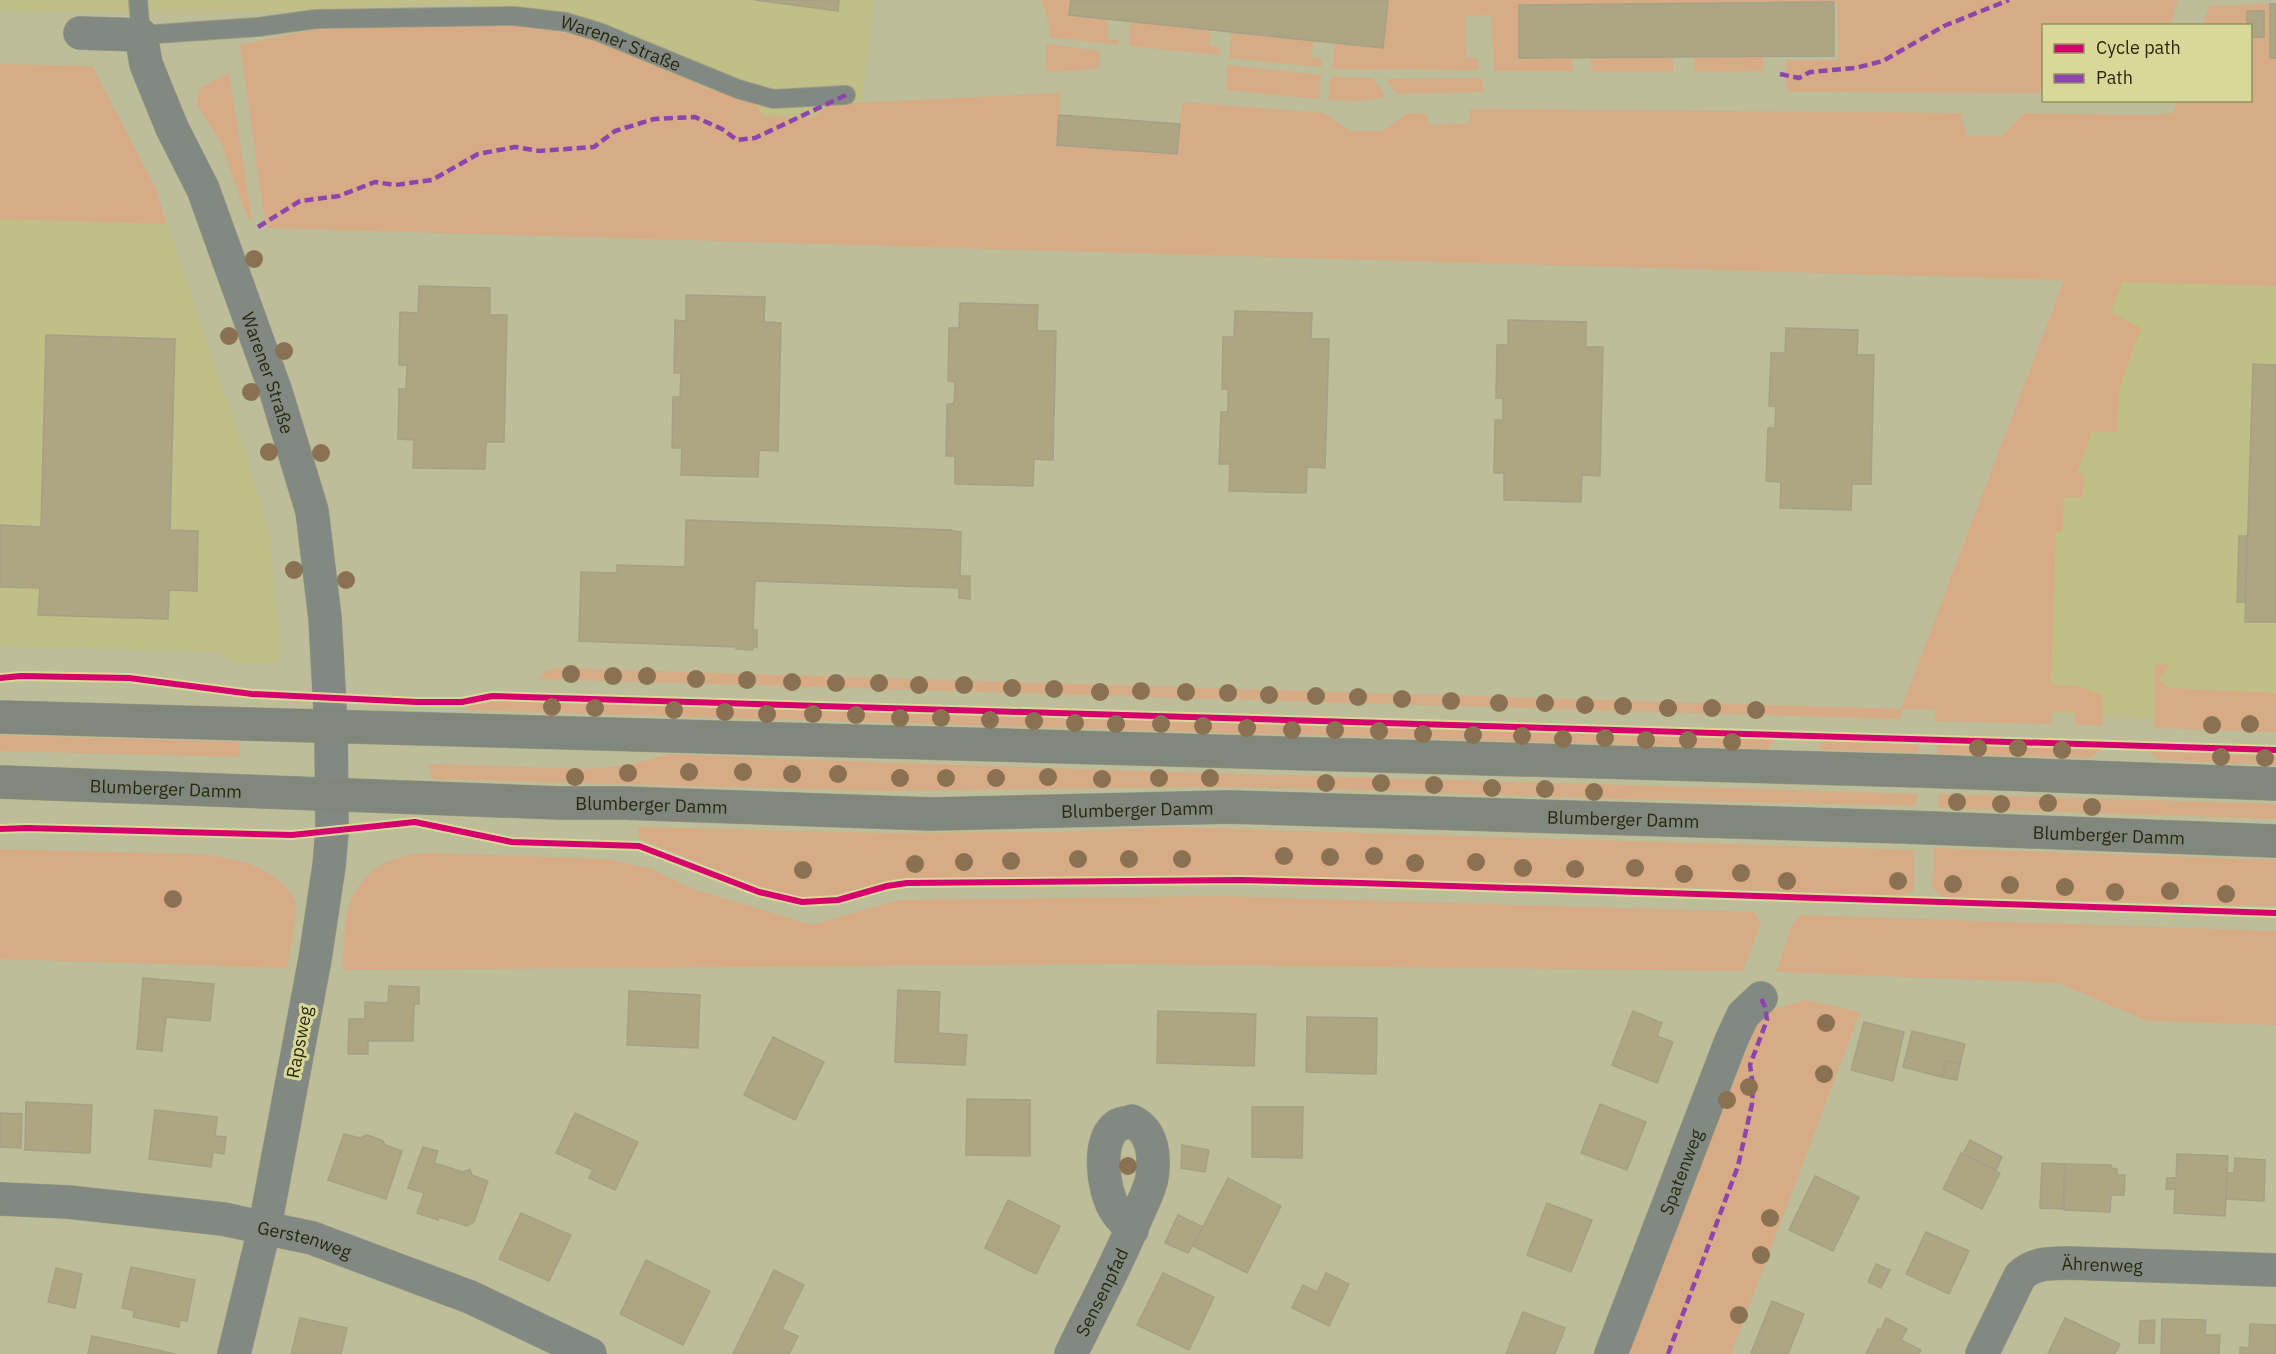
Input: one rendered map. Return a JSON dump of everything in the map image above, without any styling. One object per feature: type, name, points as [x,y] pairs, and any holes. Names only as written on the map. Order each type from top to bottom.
[{"type":"main road","points":[[0,717],[1876,770],[2276,784]]},
{"type":"main road","name":"Blumberger Damm","points":[[0,782],[931,814],[1229,807],[1904,827],[2276,841]]},
{"type":"street","name":"Warener Straße","points":[[80,33],[141,35],[146,64],[172,128],[203,189],[276,392],[312,511],[325,618],[331,727]]},
{"type":"street","name":"Rapsweg","points":[[234,1354],[265,1226],[315,959],[331,852],[331,727]]},
{"type":"street","name":"Spatenweg","points":[[1611,1354],[1731,1041],[1743,1015],[1761,998]]},
{"type":"street","name":"Gerstenweg","points":[[0,1199],[79,1203],[223,1219],[265,1226],[312,1238],[476,1299],[590,1354]]},
{"type":"street","name":"Sensenpfad","points":[[1071,1354],[1132,1230]]},
{"type":"street","name":"Ährenweg","points":[[1982,1354],[2020,1276],[2026,1269],[2037,1264],[2069,1263],[2276,1270]]},
{"type":"lane","points":[[138,0],[141,35]]},
{"type":"lane","name":"Warener Straße","points":[[141,35],[258,27],[316,19],[514,16],[566,22],[599,32],[738,89],[773,99],[846,95]]},
{"type":"shaded area","points":[[0,0],[873,0],[862,104],[831,104],[812,118],[763,116],[754,102],[708,89],[600,39],[459,3],[283,12],[175,13],[0,11]]},
{"type":"shaded area","points":[[1041,0],[1071,0],[1069,15],[1108,19],[1107,39],[1118,40],[1119,45],[1050,37],[1049,24]]},
{"type":"shaded area","points":[[1388,0],[2178,0],[2170,24],[2042,24],[2042,93],[1792,92],[1786,89],[1786,60],[1838,60],[1837,2],[1519,5],[1519,57],[1572,57],[1573,71],[1494,71],[1491,15],[1465,16],[1466,58],[1477,58],[1479,70],[1332,69],[1335,43],[1383,48]]},
{"type":"shaded area","points":[[2270,4],[2270,58],[2276,58],[2276,286],[2122,282],[2111,312],[2141,328],[2119,389],[2117,432],[2092,432],[2077,473],[2084,473],[2083,497],[2064,497],[2062,532],[2056,532],[2051,685],[2078,686],[2102,695],[2103,726],[2075,725],[2075,712],[2052,712],[2051,724],[1934,721],[1937,710],[1902,709],[1900,719],[539,679],[546,671],[560,668],[1901,709],[2064,280],[268,228],[263,210],[240,45],[331,26],[518,25],[600,39],[708,89],[754,102],[763,116],[812,118],[831,104],[1061,93],[1057,145],[1177,154],[1182,102],[1324,113],[1350,131],[1383,131],[1408,113],[1427,114],[1428,125],[1469,124],[1470,109],[1961,113],[1967,136],[2002,136],[2024,113],[2151,115],[2173,113],[2178,102],[2252,102],[2252,24],[2203,24],[2209,6]]},
{"type":"shaded area","points":[[1130,21],[1210,30],[1209,45],[1220,48],[1220,55],[1129,46]]},
{"type":"shaded area","points":[[1231,32],[1314,41],[1311,57],[1322,59],[1322,67],[1229,58]]},
{"type":"shaded area","points":[[1046,44],[1100,51],[1099,69],[1049,72],[1046,69]]},
{"type":"shaded area","points":[[1694,56],[1763,56],[1764,71],[1695,72]]},
{"type":"shaded area","points":[[1591,57],[1673,57],[1673,72],[1592,72]]},
{"type":"shaded area","points":[[0,64],[92,66],[155,187],[167,224],[0,219]]},
{"type":"shaded area","points":[[1227,65],[1321,75],[1319,99],[1226,90]]},
{"type":"shaded area","points":[[229,73],[251,221],[244,209],[222,145],[196,103],[200,88]]},
{"type":"shaded area","points":[[1330,77],[1373,78],[1386,97],[1362,101],[1329,100]]},
{"type":"shaded area","points":[[1482,78],[1483,92],[1397,94],[1386,79]]},
{"type":"shaded area","points":[[0,219],[167,224],[244,449],[270,536],[280,661],[265,665],[229,662],[221,653],[212,652],[0,646]]},
{"type":"shaded area","points":[[2122,281],[2276,286],[2276,723],[1959,711]]},
{"type":"shaded area","points":[[2170,664],[2159,679],[2168,688],[2276,693],[2276,732],[2154,728],[2155,665]]},
{"type":"shaded area","points":[[493,700],[1774,739],[1768,749],[467,710],[467,706]]},
{"type":"shaded area","points":[[0,735],[240,742],[239,757],[0,751]]},
{"type":"shaded area","points":[[1818,740],[1919,742],[1918,753],[1820,750]]},
{"type":"shaded area","points":[[1937,743],[2100,748],[2092,758],[1937,754]]},
{"type":"shaded area","points":[[2150,751],[2276,756],[2276,765],[2157,760]]},
{"type":"shaded area","points":[[669,754],[981,766],[1917,794],[1916,806],[1216,787],[879,791],[432,779],[429,764],[589,769],[629,765]]},
{"type":"shaded area","points":[[1938,794],[2276,804],[2276,819],[1938,808]]},
{"type":"shaded area","points":[[638,827],[887,833],[1059,832],[1176,827],[1914,850],[1914,891],[1902,896],[1359,879],[1155,876],[895,879],[825,898],[807,898],[774,892],[639,839]]},
{"type":"shaded area","points":[[1934,848],[2276,860],[2276,906],[1942,897],[1932,887]]},
{"type":"shaded area","points":[[0,849],[197,854],[232,859],[264,870],[283,884],[295,901],[295,923],[287,968],[0,959]]},
{"type":"shaded area","points":[[428,853],[606,859],[649,868],[690,888],[812,925],[899,900],[1220,896],[1754,912],[1761,923],[1743,971],[1126,964],[343,970],[347,912],[362,882],[379,866],[390,861]]},
{"type":"shaded area","points":[[1801,915],[2276,931],[2276,1025],[2147,1021],[2059,983],[1776,972],[1793,924]]},
{"type":"shaded area","points":[[1805,1000],[1860,1012],[1731,1354],[1620,1354],[1736,1047],[1762,1013]]},
{"type":"building","points":[[755,0],[839,0],[838,11]]},
{"type":"building","points":[[1071,0],[1388,0],[1383,48],[1069,15]]},
{"type":"building","points":[[1834,2],[1834,56],[1519,58],[1519,5]]},
{"type":"building","points":[[2270,4],[2276,4],[2276,58],[2270,58]]},
{"type":"building","points":[[2247,11],[2264,11],[2264,37],[2252,37],[2252,24],[2247,24]]},
{"type":"building","points":[[1059,115],[1180,124],[1177,154],[1057,145]]},
{"type":"building","points":[[419,286],[490,288],[490,315],[507,315],[504,442],[486,442],[485,469],[413,468],[414,440],[398,439],[399,389],[406,389],[407,365],[399,365],[400,312],[418,313]]},
{"type":"building","points":[[686,295],[765,297],[764,322],[781,323],[778,451],[759,450],[758,477],[681,475],[682,448],[672,448],[673,397],[680,397],[681,373],[674,373],[675,320],[686,321]]},
{"type":"building","points":[[960,303],[1038,305],[1037,331],[1056,331],[1053,460],[1034,459],[1033,486],[955,484],[955,456],[946,456],[947,404],[954,404],[955,382],[948,381],[949,328],[959,328]]},
{"type":"building","points":[[1235,311],[1312,313],[1311,339],[1329,339],[1325,468],[1307,467],[1306,493],[1229,491],[1230,464],[1219,464],[1221,412],[1228,412],[1228,389],[1222,389],[1223,337],[1234,337]]},
{"type":"building","points":[[1508,320],[1586,322],[1586,347],[1603,347],[1600,476],[1582,475],[1581,502],[1504,500],[1504,473],[1494,473],[1495,420],[1503,420],[1503,398],[1496,398],[1497,345],[1508,345]]},
{"type":"building","points":[[1786,328],[1858,330],[1857,355],[1874,355],[1871,484],[1852,484],[1851,510],[1780,508],[1781,482],[1766,481],[1768,428],[1775,428],[1776,406],[1769,406],[1771,353],[1785,353]]},
{"type":"building","points":[[46,335],[175,339],[170,530],[198,531],[197,591],[169,590],[168,619],[38,615],[40,588],[0,587],[0,525],[41,527]]},
{"type":"building","points":[[2253,364],[2276,365],[2276,622],[2245,622]]},
{"type":"building","points":[[686,520],[961,532],[960,576],[970,576],[970,599],[959,598],[959,588],[755,581],[753,630],[757,630],[757,647],[752,647],[753,650],[736,649],[736,647],[579,641],[581,572],[617,573],[617,565],[685,567]]},
{"type":"building","points":[[2239,536],[2247,536],[2245,602],[2237,602]]},
{"type":"building","points":[[143,978],[214,984],[210,1021],[166,1017],[162,1051],[137,1049]]},
{"type":"building","points":[[389,986],[419,987],[419,1004],[414,1004],[413,1041],[368,1041],[368,1054],[348,1054],[349,1019],[365,1019],[365,1002],[388,1003]]},
{"type":"building","points":[[898,990],[940,992],[938,1033],[967,1035],[965,1065],[895,1062]]},
{"type":"building","points":[[629,991],[700,995],[698,1048],[627,1045]]},
{"type":"building","points":[[1158,1011],[1256,1014],[1254,1066],[1157,1063]]},
{"type":"building","points":[[1633,1011],[1662,1023],[1657,1036],[1673,1042],[1657,1083],[1612,1065]]},
{"type":"building","points":[[1307,1017],[1377,1018],[1376,1074],[1306,1072]]},
{"type":"building","points":[[1864,1022],[1904,1032],[1893,1081],[1851,1070]]},
{"type":"building","points":[[1912,1031],[1965,1044],[1960,1064],[1946,1061],[1942,1077],[1903,1067]]},
{"type":"building","points":[[773,1037],[824,1062],[795,1120],[744,1095]]},
{"type":"building","points":[[1946,1061],[1960,1064],[1957,1080],[1942,1077]]},
{"type":"building","points":[[967,1099],[1030,1100],[1030,1156],[966,1155]]},
{"type":"building","points":[[26,1102],[92,1105],[90,1153],[25,1150]]},
{"type":"building","points":[[1600,1104],[1646,1122],[1627,1170],[1581,1153]]},
{"type":"building","points":[[1252,1107],[1303,1107],[1302,1158],[1252,1157]]},
{"type":"building","points":[[155,1110],[217,1117],[215,1136],[226,1137],[224,1154],[213,1152],[211,1167],[149,1159]]},
{"type":"building","points":[[0,1113],[22,1114],[21,1148],[0,1147]]},
{"type":"building","points":[[575,1113],[638,1142],[615,1190],[589,1178],[593,1170],[556,1153]]},
{"type":"building","points":[[344,1134],[360,1138],[367,1135],[402,1151],[386,1199],[328,1180]]},
{"type":"building","points":[[1970,1140],[2002,1157],[1996,1170],[1963,1154]]},
{"type":"building","points":[[1182,1145],[1209,1150],[1205,1172],[1181,1168]]},
{"type":"building","points":[[423,1147],[438,1151],[434,1163],[463,1172],[470,1169],[472,1175],[488,1181],[474,1222],[467,1226],[417,1213],[424,1193],[408,1188]]},
{"type":"building","points":[[1961,1153],[2000,1173],[1982,1209],[1943,1189]]},
{"type":"building","points":[[2177,1154],[2228,1156],[2225,1216],[2174,1213],[2175,1189],[2166,1189],[2167,1178],[2176,1178]]},
{"type":"building","points":[[2235,1158],[2265,1160],[2264,1201],[2226,1199],[2227,1173],[2234,1173]]},
{"type":"building","points":[[2042,1163],[2065,1164],[2063,1209],[2040,1208]]},
{"type":"building","points":[[2065,1164],[2111,1165],[2111,1168],[2117,1169],[2117,1175],[2125,1175],[2124,1195],[2111,1195],[2110,1212],[2064,1210]]},
{"type":"building","points":[[1815,1176],[1859,1197],[1833,1251],[1789,1230]]},
{"type":"building","points":[[1228,1178],[1281,1206],[1247,1273],[1193,1246]]},
{"type":"building","points":[[1008,1200],[1060,1226],[1036,1274],[985,1248]]},
{"type":"building","points":[[1547,1203],[1592,1220],[1571,1272],[1527,1255]]},
{"type":"building","points":[[521,1213],[571,1235],[549,1281],[499,1259]]},
{"type":"building","points":[[1178,1215],[1203,1227],[1188,1253],[1165,1243]]},
{"type":"building","points":[[1926,1232],[1969,1251],[1949,1294],[1906,1274]]},
{"type":"building","points":[[646,1260],[710,1291],[683,1345],[620,1314]]},
{"type":"building","points":[[1876,1264],[1890,1270],[1881,1288],[1868,1282]]},
{"type":"building","points":[[131,1267],[195,1280],[187,1321],[180,1320],[179,1327],[133,1317],[135,1311],[122,1308]]},
{"type":"building","points":[[56,1268],[82,1274],[75,1308],[48,1302]]},
{"type":"building","points":[[774,1270],[804,1285],[782,1329],[798,1336],[789,1354],[733,1354]]},
{"type":"building","points":[[1163,1273],[1214,1297],[1189,1350],[1137,1325]]},
{"type":"building","points":[[1326,1273],[1349,1284],[1329,1326],[1292,1308],[1303,1285],[1317,1292]]},
{"type":"building","points":[[1772,1301],[1804,1314],[1788,1354],[1753,1354],[1751,1353]]},
{"type":"building","points":[[1523,1312],[1565,1328],[1555,1354],[1506,1354]]},
{"type":"building","points":[[300,1318],[347,1328],[341,1354],[291,1354]]},
{"type":"building","points":[[1886,1318],[1907,1329],[1901,1340],[1921,1350],[1919,1354],[1866,1354]]},
{"type":"building","points":[[2065,1318],[2120,1344],[2115,1354],[2048,1354]]},
{"type":"building","points":[[2162,1319],[2206,1320],[2205,1335],[2220,1335],[2219,1354],[2161,1354]]},
{"type":"building","points":[[2155,1320],[2154,1343],[2139,1343],[2140,1321]]},
{"type":"building","points":[[2250,1324],[2276,1325],[2276,1354],[2240,1354],[2240,1347],[2249,1348]]},
{"type":"building","points":[[92,1336],[176,1354],[88,1354]]},
{"type":"marked path","points":[[1780,74],[1799,78],[1810,72],[1855,68],[1883,61],[1944,26],[2009,0]]},
{"type":"marked path","points":[[258,227],[300,201],[339,196],[375,182],[395,185],[432,180],[478,154],[515,147],[540,151],[594,147],[615,131],[654,119],[695,117],[722,129],[737,140],[755,138],[846,95]]},
{"type":"marked path","points":[[1668,1354],[1738,1166],[1752,1104],[1753,1086],[1750,1065],[1767,1020],[1761,998]]},
{"type":"cycle path","points":[[0,678],[21,676],[129,678],[252,694],[417,702],[462,702],[492,696],[2276,750]]},
{"type":"cycle path","points":[[0,829],[292,835],[415,822],[512,842],[639,846],[759,892],[802,902],[838,900],[887,886],[907,883],[1241,880],[2276,913]]}]
